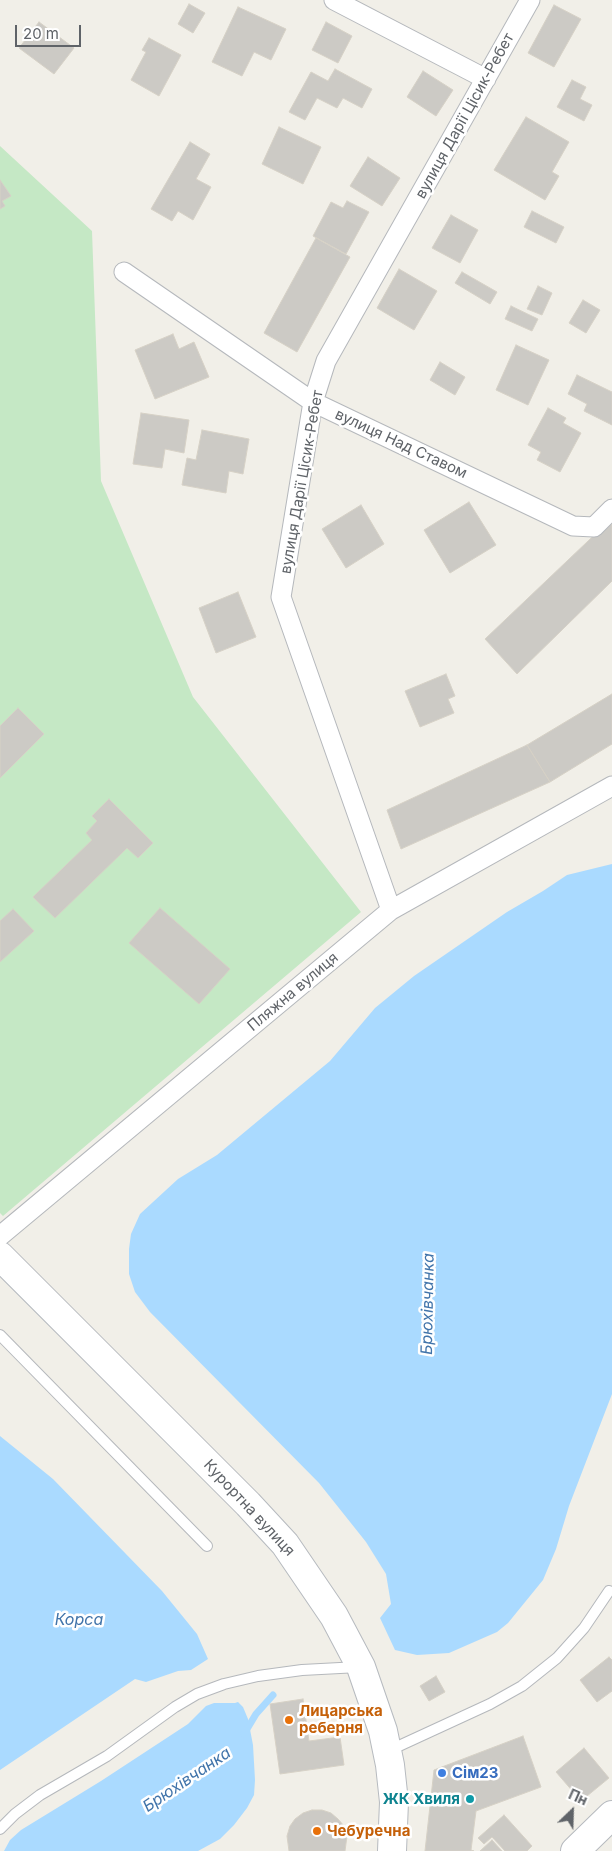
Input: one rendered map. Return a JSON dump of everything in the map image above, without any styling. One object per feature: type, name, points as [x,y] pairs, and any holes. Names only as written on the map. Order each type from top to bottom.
[{"type":"main road","name":"Курортна вулиця","points":[[0,1256],[248,1504],[285,1544],[334,1616],[361,1667],[383,1731],[394,1802],[392,1851]]},
{"type":"main road","points":[[575,1851],[612,1815]]},
{"type":"street","points":[[334,0],[486,79]]},
{"type":"street","name":"вулиця Дарії Цісик-Ребет","points":[[392,910],[281,597],[313,402],[326,361],[530,0]]},
{"type":"street","name":"вулиця Над Ставом","points":[[124,272],[313,402],[572,526],[594,527],[612,509]]},
{"type":"street","name":"Пляжна вулиця","points":[[0,1236],[392,910],[612,786]]},
{"type":"lane","points":[[0,1335],[207,1546]]},
{"type":"lane","points":[[387,1752],[490,1704],[522,1686],[557,1658],[584,1628],[609,1591]]},
{"type":"lane","points":[[0,1828],[40,1795],[107,1756],[175,1707],[197,1694],[224,1684],[258,1676],[302,1670],[361,1667]]},
{"type":"green space","points":[[0,146],[92,231],[101,481],[193,697],[361,912],[3,1216],[0,1213]]},
{"type":"water","points":[[612,864],[612,1394],[543,1580],[508,1623],[497,1632],[449,1653],[417,1655],[395,1650],[380,1618],[391,1604],[386,1574],[366,1542],[319,1483],[150,1312],[135,1292],[129,1274],[131,1234],[140,1214],[178,1179],[217,1155],[330,1061],[375,1008],[414,976],[507,912],[567,875]]},
{"type":"water","name":"Корса","points":[[0,1436],[53,1479],[162,1591],[197,1634],[208,1659],[191,1670],[178,1671],[146,1682],[135,1679],[0,1770]]},
{"type":"water","points":[[238,1702],[243,1707],[248,1719],[253,1745],[254,1795],[234,1825],[220,1839],[198,1851],[4,1851],[10,1840],[21,1830],[101,1781],[188,1724],[206,1706],[214,1703]]},
{"type":"building","points":[[189,4],[205,13],[193,33],[178,24]]},
{"type":"building","points":[[554,5],[581,19],[554,67],[528,53]]},
{"type":"building","points":[[238,7],[286,29],[271,60],[254,52],[242,76],[212,62]]},
{"type":"building","points":[[39,22],[74,48],[54,74],[19,48]]},
{"type":"building","points":[[326,22],[352,36],[338,63],[312,50]]},
{"type":"building","points":[[149,38],[181,55],[159,96],[131,80],[146,52],[142,50]]},
{"type":"building","points":[[335,69],[372,89],[362,108],[343,98],[337,108],[317,98],[305,120],[289,112],[311,72],[328,81]]},
{"type":"building","points":[[423,71],[453,90],[436,116],[407,97]]},
{"type":"building","points":[[572,80],[586,87],[580,99],[592,105],[584,121],[557,107]]},
{"type":"building","points":[[526,117],[569,142],[552,172],[559,176],[545,200],[494,170]]},
{"type":"building","points":[[279,127],[321,147],[303,184],[262,164]]},
{"type":"building","points":[[190,142],[210,154],[196,179],[211,187],[193,220],[178,211],[172,221],[151,209]]},
{"type":"building","points":[[368,157],[400,178],[382,206],[350,186]]},
{"type":"building","points":[[0,180],[11,196],[2,201],[5,206],[0,209]]},
{"type":"building","points":[[347,201],[369,212],[346,254],[313,236],[331,202],[343,208]]},
{"type":"building","points":[[532,211],[564,227],[556,243],[524,227]]},
{"type":"building","points":[[451,215],[478,230],[460,263],[432,248]]},
{"type":"building","points":[[316,238],[350,257],[297,352],[264,333]]},
{"type":"building","points":[[399,269],[437,291],[414,330],[377,308]]},
{"type":"building","points":[[462,272],[497,292],[490,304],[455,283]]},
{"type":"building","points":[[538,286],[552,293],[542,315],[527,309]]},
{"type":"building","points":[[583,300],[600,310],[586,333],[569,323]]},
{"type":"building","points":[[511,306],[538,319],[532,331],[505,319]]},
{"type":"building","points":[[173,334],[179,349],[194,342],[209,377],[155,399],[135,350]]},
{"type":"building","points":[[516,345],[549,360],[528,405],[496,390]]},
{"type":"building","points":[[440,362],[465,377],[455,395],[430,380]]},
{"type":"building","points":[[577,375],[612,392],[612,425],[584,411],[587,404],[568,394]]},
{"type":"building","points":[[548,408],[566,418],[563,423],[581,433],[560,472],[537,460],[541,452],[528,445]]},
{"type":"building","points":[[141,413],[189,420],[184,453],[165,449],[162,468],[133,464]]},
{"type":"building","points":[[202,430],[249,439],[243,474],[229,471],[226,493],[182,485],[187,458],[196,460]]},
{"type":"building","points":[[469,502],[496,545],[450,573],[424,530]]},
{"type":"building","points":[[361,505],[384,544],[346,568],[322,529]]},
{"type":"building","points":[[608,522],[612,525],[612,581],[517,674],[485,639]]},
{"type":"building","points":[[238,592],[256,637],[216,653],[199,608]]},
{"type":"building","points":[[446,674],[455,696],[448,699],[454,713],[420,727],[405,691]]},
{"type":"building","points":[[612,694],[612,744],[550,782],[527,745]]},
{"type":"building","points":[[18,708],[44,734],[0,778],[0,726]]},
{"type":"building","points":[[527,745],[550,782],[401,849],[387,810]]},
{"type":"building","points":[[109,799],[153,843],[138,858],[127,848],[55,918],[33,897],[92,840],[86,833],[97,821],[92,816]]},
{"type":"building","points":[[160,908],[230,969],[199,1004],[129,943]]},
{"type":"building","points":[[13,909],[34,931],[0,962],[0,921]]},
{"type":"building","points":[[609,1657],[612,1660],[612,1691],[597,1702],[580,1680]]},
{"type":"building","points":[[436,1676],[445,1692],[429,1701],[420,1686]]},
{"type":"building","name":"Лицарська реберня","points":[[303,1699],[309,1741],[340,1737],[344,1765],[280,1774],[270,1704]]},
{"type":"building","name":"ЖК Хвиля","points":[[523,1736],[541,1787],[476,1811],[471,1850],[474,1851],[425,1851],[434,1770]]},
{"type":"building","points":[[584,1748],[609,1778],[581,1801],[556,1772]]},
{"type":"building","name":"Чебуречна","points":[[312,1810],[322,1810],[331,1813],[344,1826],[347,1836],[345,1851],[289,1851],[287,1836],[290,1826],[303,1813]]},
{"type":"building","points":[[504,1815],[532,1846],[527,1851],[505,1851],[492,1837],[484,1844],[478,1838]]},
{"type":"building","points":[[492,1840],[502,1851],[480,1851]]},
{"type":"waterway","name":"Брюхівчанка","points":[[244,1734],[256,1714],[273,1695]]},
{"type":"place","name":"Лицарська реберня","points":[[289,1720]]},
{"type":"place","name":"Сім23","points":[[442,1773]]},
{"type":"place","name":"ЖК Хвиля","points":[[470,1799]]},
{"type":"place","name":"Чебуречна","points":[[317,1831]]}]
